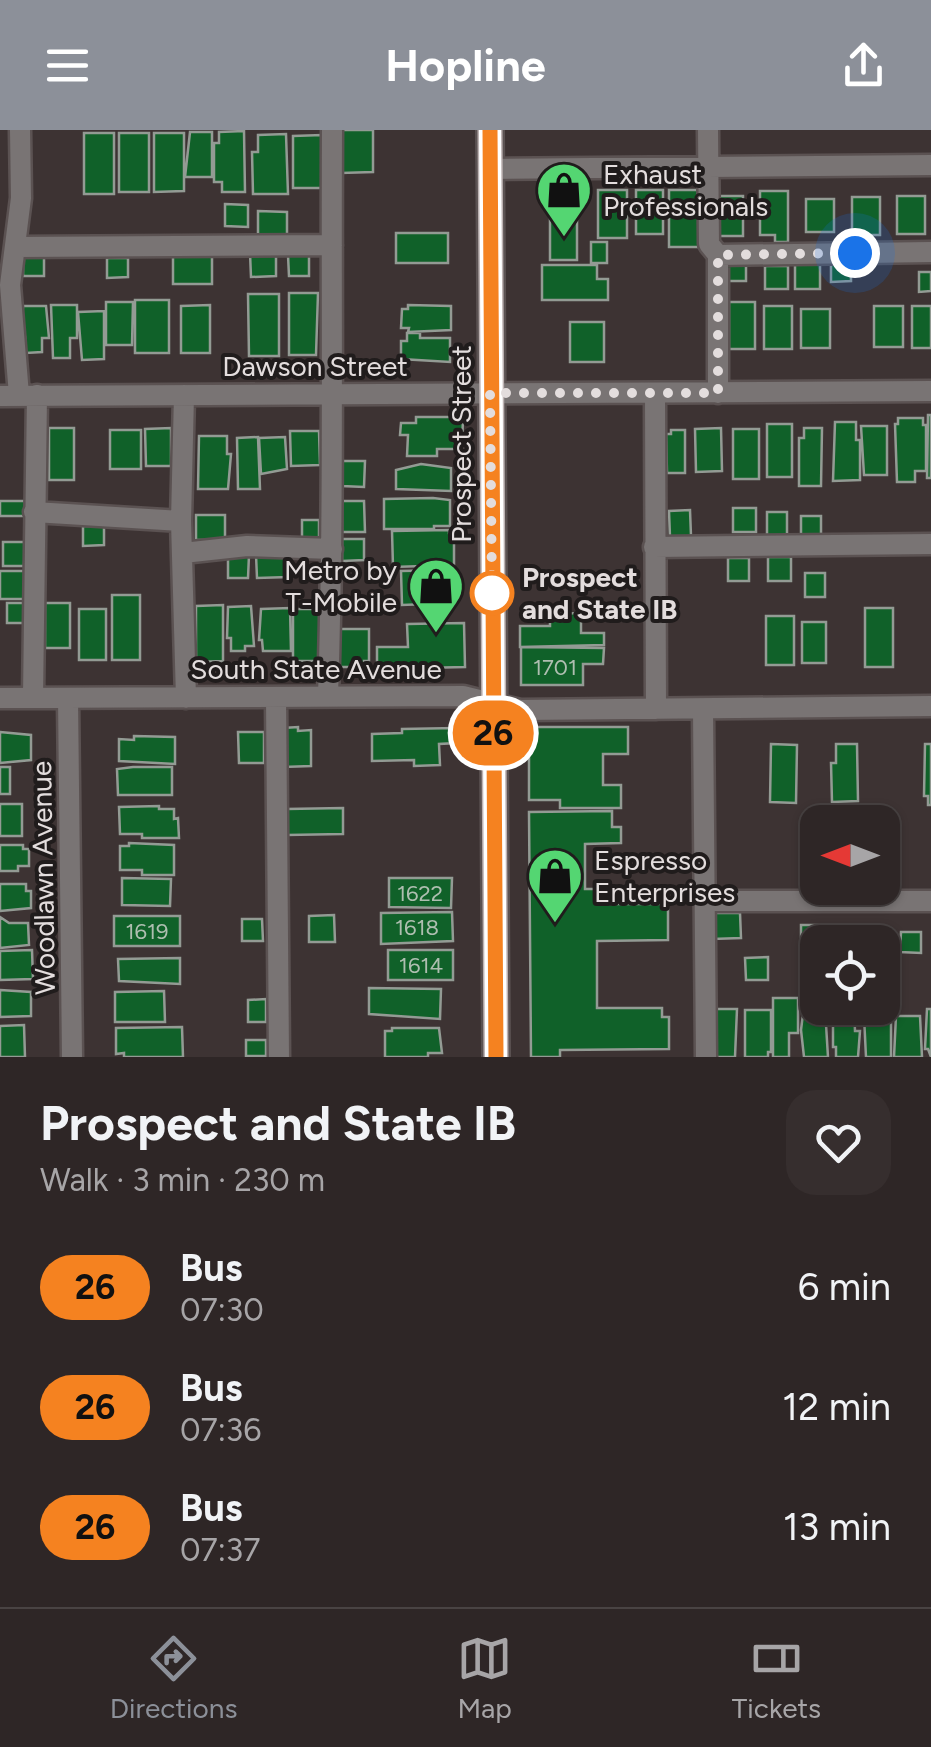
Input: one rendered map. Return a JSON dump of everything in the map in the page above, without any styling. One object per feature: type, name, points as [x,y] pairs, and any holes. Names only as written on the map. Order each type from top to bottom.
[{"type":"main road","name":"Prospect Street","points":[[490,130],[496,1057]]},
{"type":"street","points":[[20,130],[21,198],[10,285],[34,512],[32,698]]},
{"type":"street","points":[[328,696],[332,130]]},
{"type":"street","points":[[708,130],[709,244],[718,255],[718,393]]},
{"type":"street","points":[[490,170],[931,166]]},
{"type":"street","points":[[16,246],[332,245]]},
{"type":"street","points":[[718,255],[931,252]]},
{"type":"street","name":"Dawson Street","points":[[19,396],[931,391]]},
{"type":"street","points":[[655,393],[656,710]]},
{"type":"street","points":[[184,395],[181,521],[186,698]]},
{"type":"street","points":[[34,512],[181,521]]},
{"type":"street","points":[[654,547],[931,544]]},
{"type":"street","points":[[183,552],[246,546],[332,549]]},
{"type":"street","name":"South State Avenue","points":[[0,698],[463,696],[520,710],[931,706]]},
{"type":"street","points":[[276,697],[279,1057]]},
{"type":"street","name":"Woodlawn Avenue","points":[[68,698],[72,1057]]},
{"type":"street","points":[[703,709],[706,1057]]},
{"type":"street","points":[[705,901],[931,901]]},
{"type":"building","points":[[341,130],[373,130],[373,172],[341,173]]},
{"type":"building","points":[[244,131],[245,192],[222,192],[222,182],[214,182],[214,143],[219,143],[219,132]]},
{"type":"building","points":[[190,132],[212,132],[212,177],[185,177]]},
{"type":"building","points":[[84,133],[114,133],[114,194],[84,194]]},
{"type":"building","points":[[119,133],[149,133],[149,192],[119,192]]},
{"type":"building","points":[[154,133],[184,133],[184,191],[154,192]]},
{"type":"building","points":[[286,134],[288,194],[253,194],[252,152],[258,152],[258,135]]},
{"type":"building","points":[[322,135],[323,188],[293,188],[293,136]]},
{"type":"building","points":[[598,190],[627,190],[627,238],[598,238]]},
{"type":"building","points":[[636,190],[663,190],[663,234],[636,234]]},
{"type":"building","points":[[669,190],[702,190],[702,247],[669,247]]},
{"type":"building","points":[[760,191],[788,191],[788,242],[775,242],[775,235],[760,235]]},
{"type":"building","points":[[715,196],[743,196],[743,236],[715,236]]},
{"type":"building","points":[[897,196],[925,196],[925,234],[897,234]]},
{"type":"building","points":[[852,197],[880,197],[880,235],[852,235]]},
{"type":"building","points":[[806,199],[834,199],[834,232],[806,232]]},
{"type":"building","points":[[225,204],[248,205],[248,227],[225,226]]},
{"type":"building","points":[[258,211],[287,212],[287,236],[258,236]]},
{"type":"building","name":"Exhaust Professionals","points":[[550,217],[577,217],[577,260],[550,260]]},
{"type":"building","points":[[396,233],[448,233],[448,263],[396,263]]},
{"type":"building","points":[[591,242],[607,242],[607,263],[591,263]]},
{"type":"building","points":[[250,253],[276,253],[276,276],[251,277]]},
{"type":"building","points":[[288,255],[309,255],[309,276],[289,276]]},
{"type":"building","points":[[23,256],[44,256],[44,276],[23,276]]},
{"type":"building","points":[[173,256],[212,256],[212,284],[173,284]]},
{"type":"building","points":[[107,258],[128,258],[128,277],[107,278]]},
{"type":"building","points":[[831,262],[851,262],[851,281],[831,282]]},
{"type":"building","points":[[820,263],[820,289],[795,289],[795,264]]},
{"type":"building","points":[[542,265],[597,265],[597,279],[608,279],[608,300],[542,300]]},
{"type":"building","points":[[726,265],[746,265],[746,281],[726,281]]},
{"type":"building","points":[[765,266],[788,266],[788,289],[765,289]]},
{"type":"building","points":[[919,272],[931,272],[931,291],[919,292]]},
{"type":"building","points":[[289,293],[318,293],[316,355],[289,355]]},
{"type":"building","points":[[248,294],[279,294],[279,356],[249,356]]},
{"type":"building","points":[[135,300],[169,300],[169,353],[135,353]]},
{"type":"building","points":[[106,302],[133,302],[132,345],[106,345]]},
{"type":"building","points":[[729,302],[755,302],[755,349],[729,349]]},
{"type":"building","points":[[51,305],[77,305],[77,338],[70,338],[70,358],[53,358]]},
{"type":"building","points":[[210,305],[210,353],[181,353],[181,306]]},
{"type":"building","points":[[408,305],[451,306],[451,330],[408,332],[409,328],[401,328],[402,309],[408,309]]},
{"type":"building","points":[[23,306],[46,306],[49,338],[42,338],[42,352],[26,353],[25,337],[21,337]]},
{"type":"building","points":[[764,306],[792,306],[792,349],[764,349]]},
{"type":"building","points":[[874,306],[903,306],[903,347],[874,347]]},
{"type":"building","points":[[912,306],[931,306],[931,348],[912,348]]},
{"type":"building","points":[[801,309],[830,309],[830,348],[801,348]]},
{"type":"building","points":[[104,311],[104,359],[82,360],[78,312]]},
{"type":"building","points":[[570,322],[604,322],[604,362],[570,362]]},
{"type":"building","points":[[407,333],[420,333],[420,338],[450,338],[450,362],[401,359],[401,341],[407,341]]},
{"type":"building","points":[[931,415],[931,478],[927,478]]},
{"type":"building","points":[[416,417],[463,417],[462,449],[437,449],[437,456],[407,456],[408,435],[400,435],[401,423],[416,423]]},
{"type":"building","points":[[898,418],[923,418],[926,425],[926,471],[915,471],[915,482],[897,482]]},
{"type":"building","points":[[835,422],[856,422],[860,480],[833,481]]},
{"type":"building","points":[[767,424],[792,424],[792,477],[767,477]]},
{"type":"building","points":[[861,426],[887,426],[887,475],[864,475]]},
{"type":"building","points":[[49,428],[74,428],[74,480],[49,480]]},
{"type":"building","points":[[171,428],[171,466],[146,466],[145,429]]},
{"type":"building","points":[[721,428],[722,471],[696,472],[695,429]]},
{"type":"building","points":[[804,428],[822,428],[821,486],[799,486],[799,438],[804,438]]},
{"type":"building","points":[[733,429],[759,429],[759,479],[733,479]]},
{"type":"building","points":[[110,430],[141,430],[141,469],[110,469]]},
{"type":"building","points":[[671,430],[685,430],[685,473],[667,473],[666,434],[671,434]]},
{"type":"building","points":[[290,431],[319,431],[320,465],[291,466]]},
{"type":"building","points":[[199,436],[227,436],[227,454],[231,454],[228,489],[198,489]]},
{"type":"building","points":[[258,437],[260,489],[238,489],[237,438]]},
{"type":"building","points":[[285,437],[287,469],[261,474],[259,438]]},
{"type":"building","points":[[342,461],[365,461],[364,487],[342,486]]},
{"type":"building","points":[[421,464],[451,468],[451,491],[396,489],[396,470]]},
{"type":"building","points":[[384,499],[450,500],[450,526],[384,529]]},
{"type":"building","points":[[0,501],[28,501],[28,516],[0,516]]},
{"type":"building","points":[[342,501],[364,501],[365,532],[342,532]]},
{"type":"building","points":[[733,508],[756,508],[756,532],[733,532]]},
{"type":"building","points":[[690,510],[691,536],[670,537],[669,511]]},
{"type":"building","points":[[767,512],[787,512],[787,537],[767,537]]},
{"type":"building","points":[[196,515],[225,515],[225,540],[196,540]]},
{"type":"building","points":[[801,516],[821,516],[821,535],[801,535]]},
{"type":"building","points":[[302,520],[319,520],[319,541],[302,541]]},
{"type":"building","points":[[83,526],[104,526],[104,545],[83,546]]},
{"type":"building","points":[[392,531],[454,533],[454,565],[393,567]]},
{"type":"building","points":[[342,539],[364,539],[364,560],[342,561]]},
{"type":"building","points":[[3,542],[25,542],[24,566],[3,566]]},
{"type":"building","points":[[289,554],[289,577],[257,578],[256,555]]},
{"type":"building","points":[[228,555],[249,555],[248,578],[228,578]]},
{"type":"building","points":[[768,557],[791,557],[791,581],[768,581]]},
{"type":"building","points":[[728,558],[749,558],[749,581],[728,581]]},
{"type":"building","points":[[0,571],[25,571],[25,599],[0,599]]},
{"type":"building","points":[[401,571],[454,572],[455,603],[402,605]]},
{"type":"building","points":[[805,573],[825,573],[825,597],[805,597]]},
{"type":"building","points":[[112,595],[140,595],[140,660],[112,660]]},
{"type":"building","points":[[7,603],[27,603],[27,623],[7,623]]},
{"type":"building","points":[[45,603],[70,603],[70,648],[45,648]]},
{"type":"building","points":[[223,605],[223,661],[196,662],[196,606]]},
{"type":"building","points":[[251,606],[254,646],[231,651],[231,638],[227,638],[228,607]]},
{"type":"building","points":[[290,608],[291,651],[263,651],[259,640],[261,609]]},
{"type":"building","points":[[865,608],[893,608],[893,667],[865,667]]},
{"type":"building","points":[[79,609],[106,609],[106,660],[79,660]]},
{"type":"building","points":[[293,609],[324,609],[323,661],[293,661]]},
{"type":"building","points":[[581,613],[581,633],[604,633],[604,645],[520,647],[520,626],[550,626],[550,614]]},
{"type":"building","points":[[766,616],[794,616],[794,665],[766,665]]},
{"type":"building","points":[[802,622],[826,622],[826,663],[802,663]]},
{"type":"building","name":"Metro by T-Mobile","points":[[464,623],[465,667],[377,669],[377,647],[408,647],[407,624]]},
{"type":"building","points":[[337,629],[369,629],[369,661],[364,661],[364,667],[339,667]]},
{"type":"building","points":[[521,647],[604,648],[603,664],[583,664],[583,685],[521,685]]},
{"type":"building","points":[[298,727],[298,731],[311,730],[311,766],[283,767],[283,728]]},
{"type":"building","points":[[529,727],[628,727],[628,754],[603,754],[603,785],[621,785],[621,808],[560,808],[560,800],[529,800]]},
{"type":"building","points":[[456,728],[457,743],[439,744],[440,765],[414,766],[414,760],[372,761],[372,734]]},
{"type":"building","points":[[0,732],[31,735],[31,760],[0,763]]},
{"type":"building","points":[[238,732],[264,732],[264,763],[239,763]]},
{"type":"building","points":[[134,736],[175,737],[175,764],[119,761],[119,739],[134,740]]},
{"type":"building","points":[[771,744],[797,745],[796,803],[770,802]]},
{"type":"building","points":[[836,744],[857,744],[858,801],[832,802],[831,763],[836,763]]},
{"type":"building","points":[[925,744],[931,744],[931,805],[928,796],[924,796]]},
{"type":"building","points":[[0,767],[10,767],[10,794],[0,794]]},
{"type":"building","points":[[172,767],[172,795],[118,795],[117,769]]},
{"type":"building","points":[[0,804],[22,804],[22,836],[0,836]]},
{"type":"building","points":[[119,807],[174,809],[179,838],[120,834]]},
{"type":"building","points":[[343,808],[343,834],[287,835],[287,809]]},
{"type":"building","points":[[612,811],[612,827],[621,827],[621,843],[585,844],[585,889],[607,889],[607,904],[668,904],[668,940],[597,941],[597,1008],[662,1008],[662,1017],[669,1017],[669,1049],[560,1050],[560,1057],[531,1057],[529,812]]},
{"type":"building","points":[[0,845],[23,845],[23,849],[29,849],[29,866],[18,866],[18,871],[0,871]]},
{"type":"building","points":[[174,845],[174,875],[120,870],[120,846]]},
{"type":"building","points":[[122,878],[171,879],[170,906],[122,905]]},
{"type":"building","points":[[389,878],[452,878],[451,908],[389,907]]},
{"type":"building","points":[[0,884],[26,884],[26,891],[31,891],[31,908],[0,911]]},
{"type":"building","points":[[452,912],[453,941],[381,944],[381,913]]},
{"type":"building","points":[[711,913],[740,913],[741,938],[712,939]]},
{"type":"building","points":[[334,915],[335,942],[309,942],[309,916]]},
{"type":"building","points":[[114,916],[180,916],[180,946],[114,946]]},
{"type":"building","points":[[0,917],[9,923],[28,923],[29,945],[0,948]]},
{"type":"building","points":[[242,919],[262,919],[263,941],[242,941]]},
{"type":"building","points":[[901,932],[921,932],[921,953],[900,952]]},
{"type":"building","points":[[32,950],[33,979],[0,980],[0,951]]},
{"type":"building","points":[[388,950],[453,950],[453,980],[388,980]]},
{"type":"building","points":[[768,957],[768,980],[746,980],[745,958]]},
{"type":"building","points":[[180,958],[180,984],[119,981],[118,959]]},
{"type":"building","points":[[369,988],[441,989],[440,1019],[369,1014]]},
{"type":"building","points":[[0,990],[31,992],[31,1016],[0,1017]]},
{"type":"building","points":[[164,991],[165,1022],[115,1022],[115,992]]},
{"type":"building","points":[[773,998],[798,998],[798,1033],[789,1033],[789,1057],[773,1057]]},
{"type":"building","points":[[266,999],[266,1022],[248,1022],[248,1000]]},
{"type":"building","points":[[709,1009],[737,1009],[735,1057],[712,1057]]},
{"type":"building","points":[[927,1009],[931,1009],[931,1057],[925,1049]]},
{"type":"building","points":[[745,1010],[771,1010],[768,1057],[745,1057]]},
{"type":"building","points":[[900,1016],[920,1016],[922,1057],[894,1057],[896,1025],[900,1025]]},
{"type":"building","points":[[24,1025],[25,1057],[0,1057],[0,1026]]},
{"type":"building","points":[[802,1025],[826,1025],[828,1057],[804,1057]]},
{"type":"building","points":[[833,1025],[855,1025],[855,1031],[860,1031],[858,1057],[836,1057]]},
{"type":"building","points":[[864,1025],[891,1025],[891,1057],[866,1057]]},
{"type":"building","points":[[182,1027],[183,1057],[116,1054],[116,1028]]},
{"type":"building","points":[[439,1028],[442,1053],[428,1053],[428,1057],[385,1057],[385,1031]]},
{"type":"building","points":[[246,1040],[266,1040],[266,1056],[246,1056]]},
{"type":"bus line","name":"26","points":[[490,130],[496,1057]]},
{"type":"place","name":"Exhaust Professionals","points":[[564,239]]},
{"type":"place","name":"Prospect and State IB","points":[[492,593]]},
{"type":"place","name":"Metro by T-Mobile","points":[[436,635]]},
{"type":"place","name":"Espresso Enterprises","points":[[555,925]]},
{"type":"route","points":[[492,593],[490,393],[718,393],[718,255],[855,253]]}]
